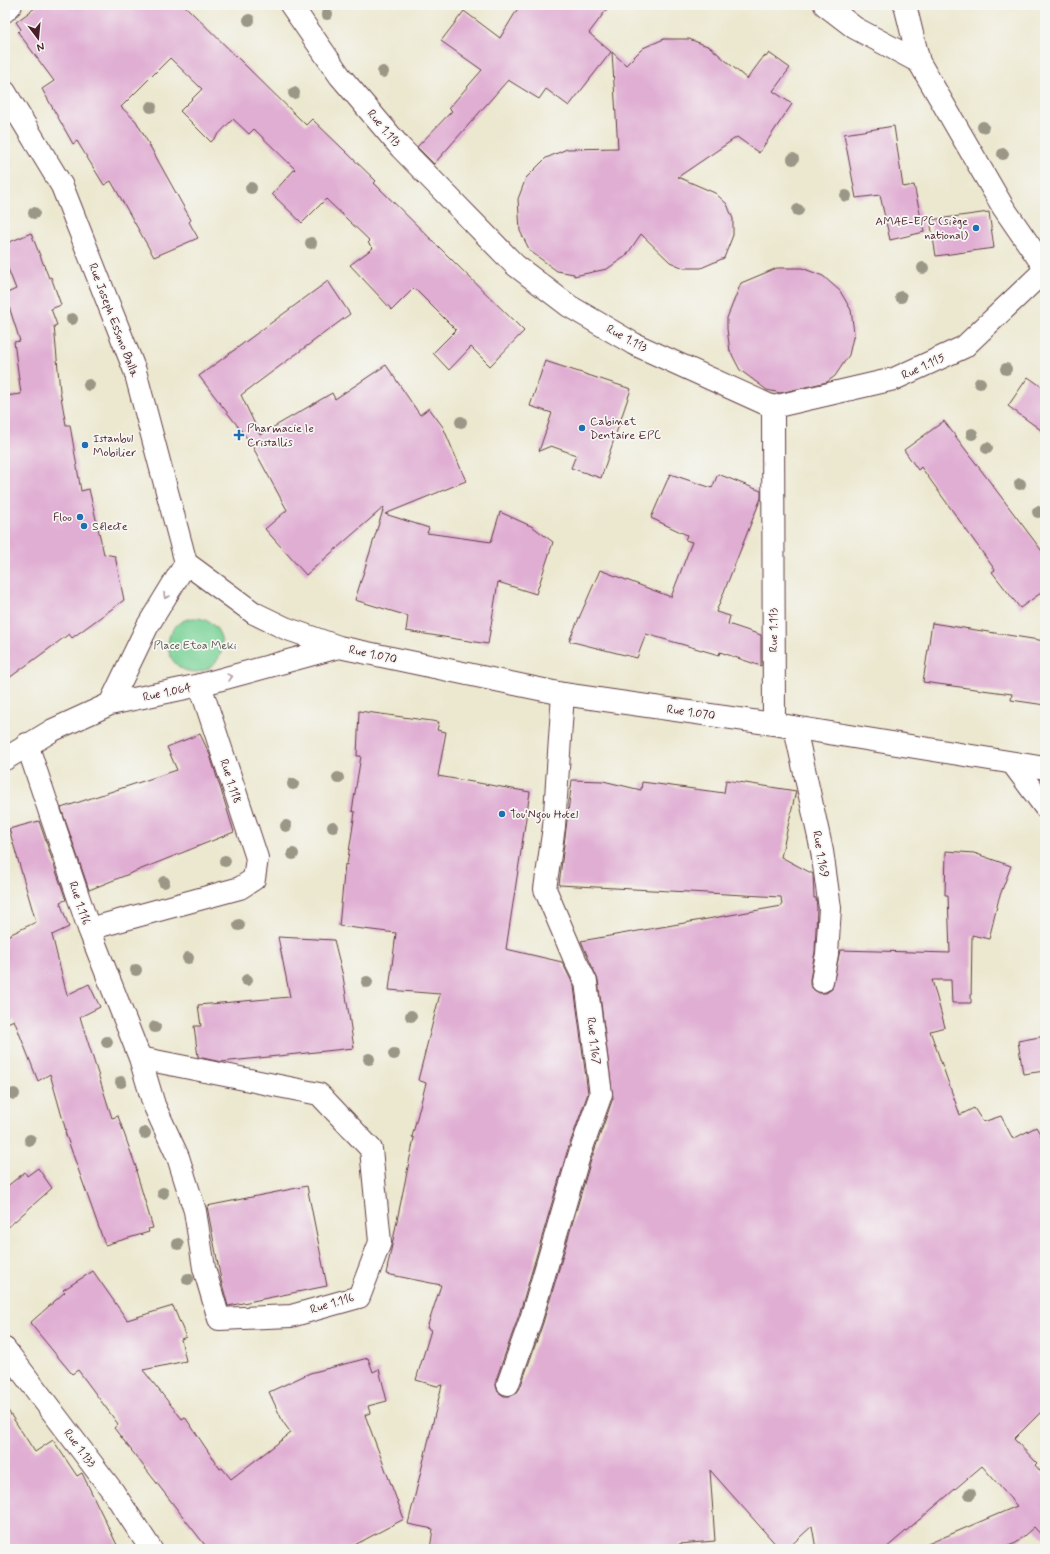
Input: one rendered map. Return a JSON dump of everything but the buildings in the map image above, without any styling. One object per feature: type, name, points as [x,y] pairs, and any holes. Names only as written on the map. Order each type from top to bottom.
[{"type":"street","points":[[5,11],[11,5]]},
{"type":"street","name":"Rue 1.113","points":[[291,5],[340,76],[401,148],[515,265],[569,306],[634,344],[773,407],[774,724]]},
{"type":"street","points":[[826,5],[855,28],[919,62]]},
{"type":"street","name":"Rue 1.115","points":[[773,407],[894,379],[964,347],[1045,269],[1004,207],[919,62],[905,5]]},
{"type":"street","name":"Rue Joseph Essono Balla","points":[[5,92],[62,186],[135,371],[186,563]]},
{"type":"street","points":[[110,704],[124,672],[147,627],[186,563],[254,613],[286,628],[339,647]]},
{"type":"street","name":"Rue 1.070","points":[[339,647],[563,694],[774,724],[1045,768]]},
{"type":"street","name":"Rue 1.064","points":[[5,760],[27,744],[110,704],[200,685],[339,647]]},
{"type":"street","name":"Rue 1.118","points":[[89,929],[240,888],[254,879],[257,858],[200,685]]},
{"type":"street","name":"Rue 1.167","points":[[508,1384],[538,1297],[579,1156],[601,1094],[586,982],[545,889],[554,828],[563,694]]},
{"type":"street","name":"Rue 1.169","points":[[795,728],[822,852],[830,908],[827,954],[822,981]]},
{"type":"street","name":"Rue 1.116","points":[[27,744],[89,929],[140,1058],[154,1105],[178,1157],[195,1210],[204,1268],[219,1319],[291,1316],[359,1296],[380,1242],[372,1149],[319,1094],[140,1058]]},
{"type":"street","points":[[1013,764],[1045,807]]},
{"type":"street","name":"Rue 1.133","points":[[5,1349],[114,1493],[151,1549]]},
{"type":"green space","name":"Place Etoa Meki","points":[[190,618],[200,618],[210,622],[218,630],[222,640],[222,650],[218,660],[210,668],[200,672],[190,672],[180,668],[172,660],[168,650],[168,640],[172,630],[180,622]]},
{"type":"place","name":"AMAE-EPC (siège national)","points":[[976,228]]},
{"type":"place","name":"Cabinet Dentaire EPC","points":[[582,428]]},
{"type":"place","name":"Pharmacie le Cristallis","points":[[239,435]]},
{"type":"place","name":"Istanbul Mobilier","points":[[85,445]]},
{"type":"place","name":"Floo","points":[[80,517]]},
{"type":"place","name":"Sélecte","points":[[84,526]]},
{"type":"place","name":"Tou'Ngou Hotel","points":[[502,814]]}]
